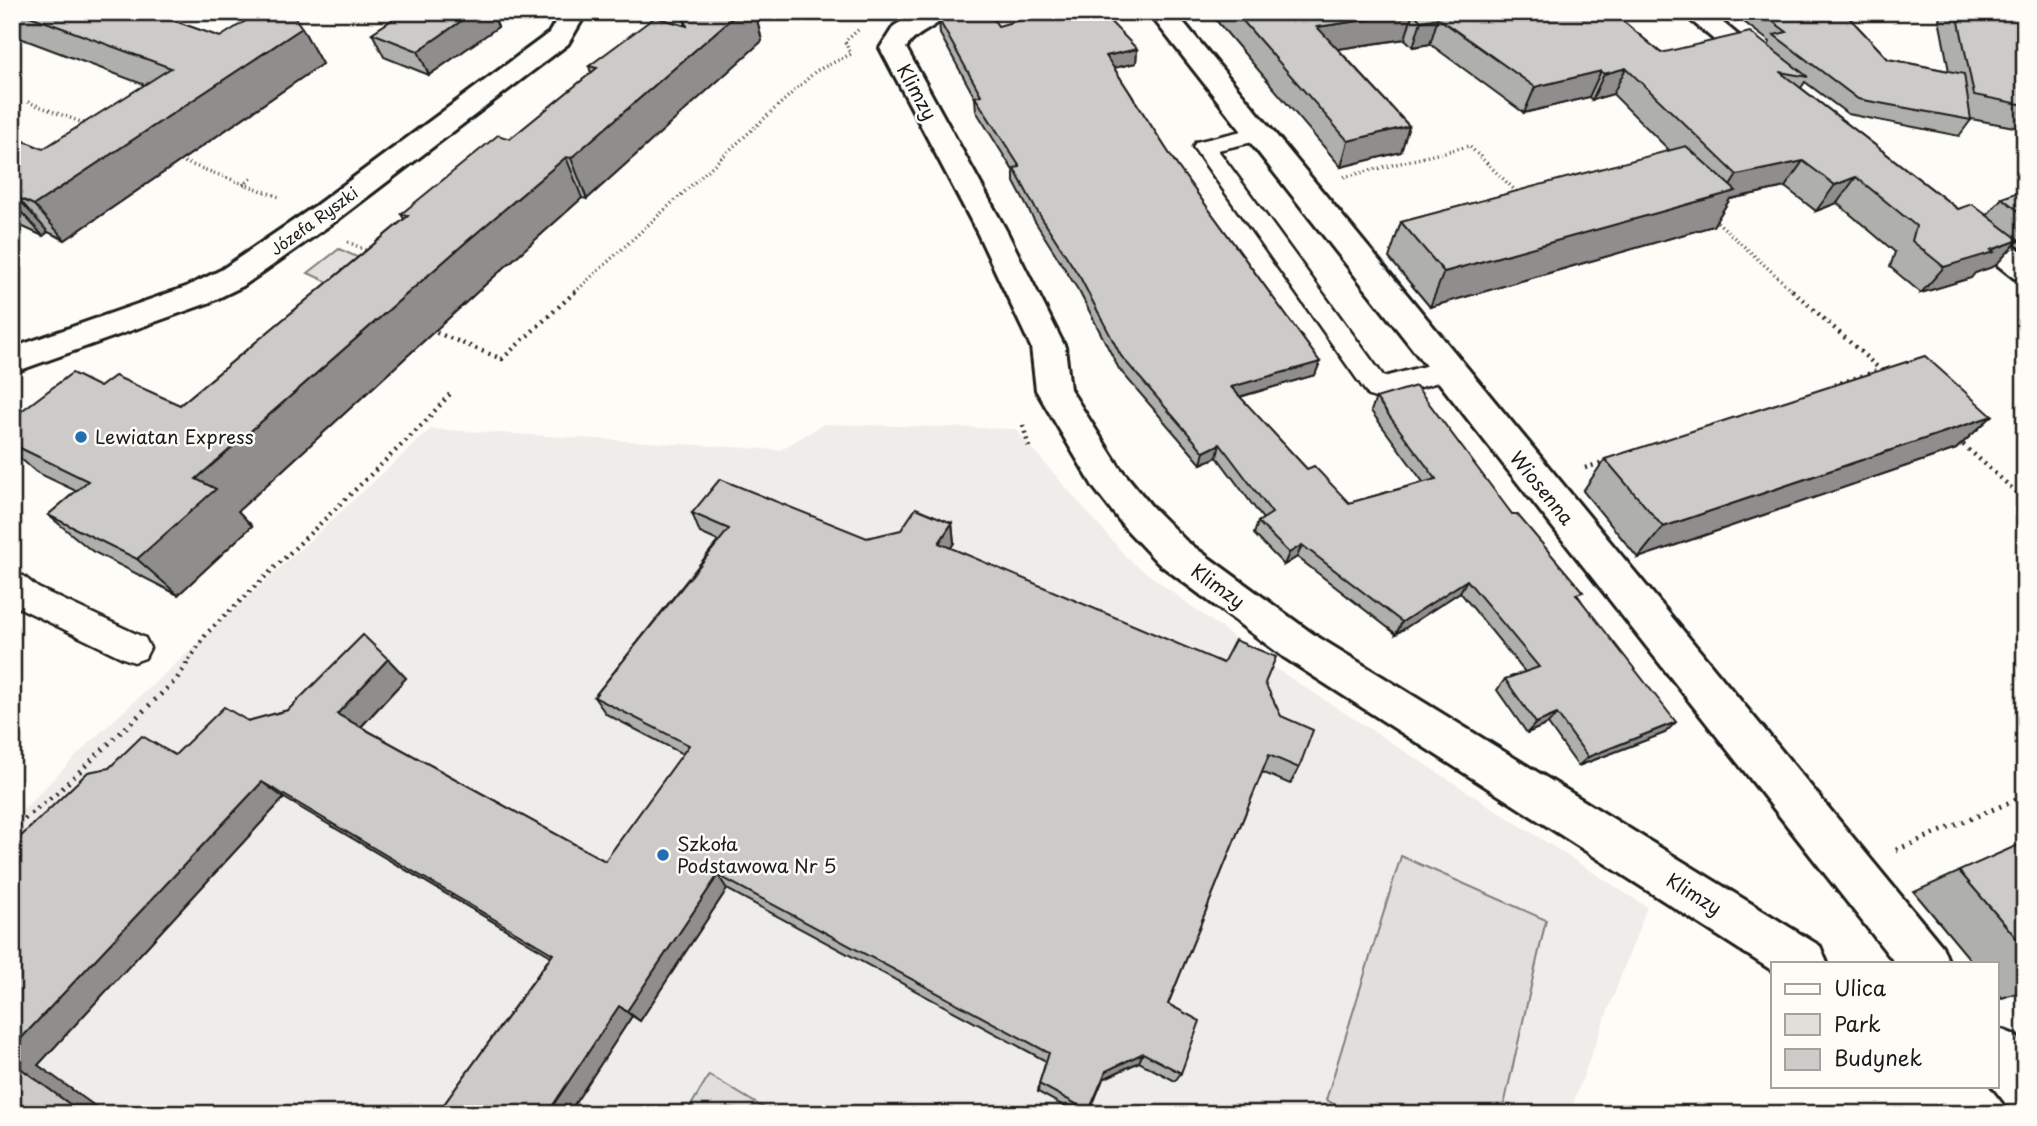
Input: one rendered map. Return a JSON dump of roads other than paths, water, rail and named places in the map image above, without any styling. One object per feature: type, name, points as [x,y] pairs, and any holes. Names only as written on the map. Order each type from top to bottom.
[{"type":"street","name":"Józefa Ryszki","points":[[12,361],[197,295],[232,278],[326,214],[559,38],[574,12]]},
{"type":"street","name":"Klimzy","points":[[936,12],[903,32],[893,48],[992,232],[1048,347],[1054,390],[1107,478],[1139,518],[1172,552],[1299,646],[1801,962]]},
{"type":"street","name":"Wiosenna","points":[[1161,12],[1924,962]]},
{"type":"street","points":[[1694,12],[1782,81]]},
{"type":"street","points":[[1937,201],[2025,270]]},
{"type":"street","points":[[1998,1054],[2025,1087]]},
{"type":"street","points":[[1998,1087],[2025,1104]]},
{"type":"lane","points":[[1258,134],[1204,147],[1378,389],[1447,370]]},
{"type":"lane","points":[[12,585],[27,597],[134,648]]},
{"type":"place","name":"Lewiatan Express","points":[[81,437]]},
{"type":"place","name":"Szkoła Podstawowa Nr 5","points":[[663,855]]}]
